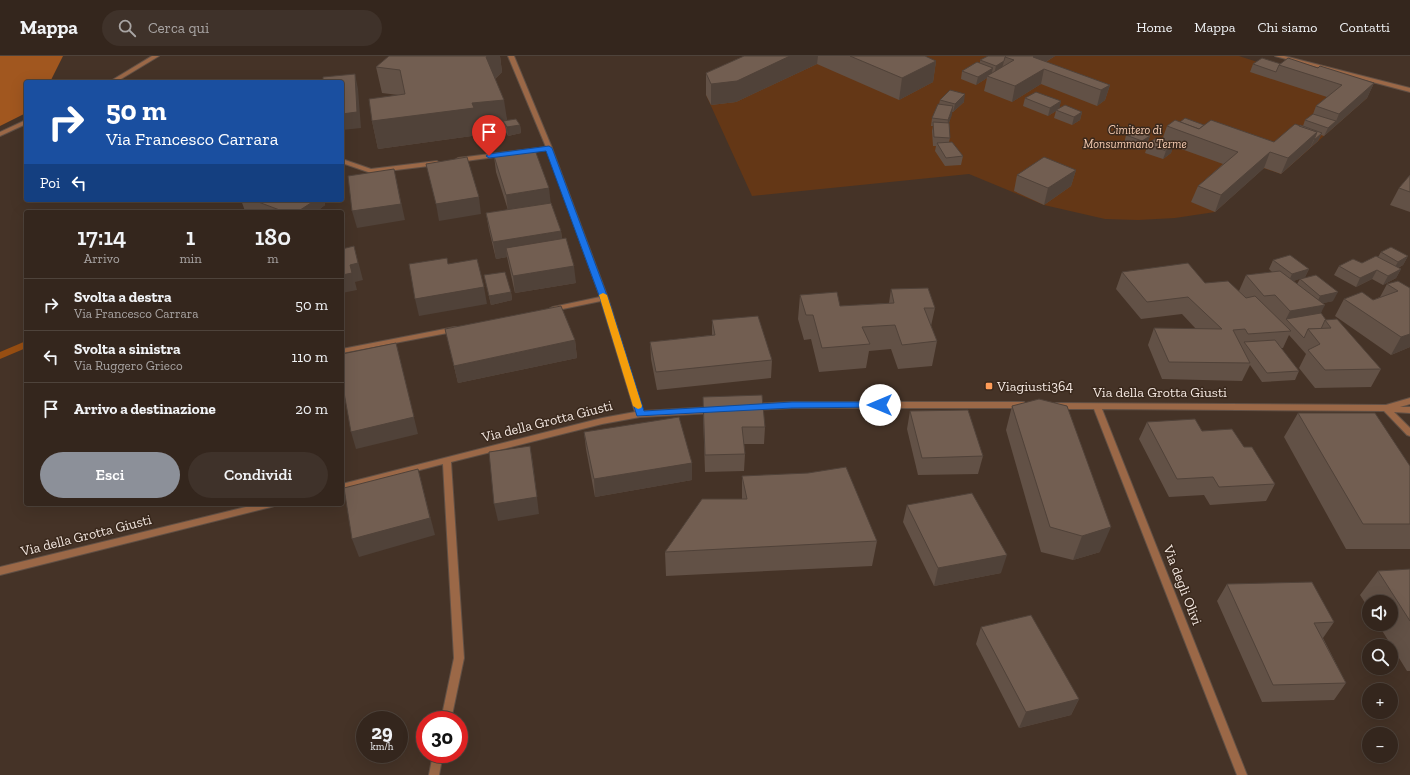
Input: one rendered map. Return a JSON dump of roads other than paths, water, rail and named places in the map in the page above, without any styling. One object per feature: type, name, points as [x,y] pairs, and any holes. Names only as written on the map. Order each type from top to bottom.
[{"type":"street","points":[[117,80],[156,56]]},
{"type":"street","points":[[511,56],[549,148],[604,298],[640,414]]},
{"type":"street","points":[[1278,56],[1410,90]]},
{"type":"street","points":[[0,134],[24,123]]},
{"type":"street","points":[[448,161],[549,148]]},
{"type":"street","points":[[344,162],[371,171],[440,162]]},
{"type":"street","points":[[542,311],[604,298]]},
{"type":"street","points":[[344,351],[465,326]]},
{"type":"street","name":"Via della Grotta Giusti","points":[[1051,406],[1386,408],[1410,401]]},
{"type":"street","points":[[746,408],[792,405],[1035,405]]},
{"type":"street","name":"Via degli Olivi","points":[[1097,406],[1242,775]]},
{"type":"street","points":[[1386,408],[1410,410]]},
{"type":"street","points":[[1386,408],[1410,433]]},
{"type":"street","name":"Via della Grotta Giusti","points":[[344,487],[602,422],[640,414],[724,409]]},
{"type":"street","points":[[447,461],[459,658],[448,711]]},
{"type":"street","name":"Via della Grotta Giusti","points":[[0,571],[263,506]]},
{"type":"street","points":[[434,775],[436,763]]},
{"type":"waterway","points":[[0,356],[24,345]]},
{"type":"place","name":"Viagiusti364","points":[[989,386]]},
{"type":"park label","name":"Cimitero di Monsummano Terme","points":[[1135,137]]}]
